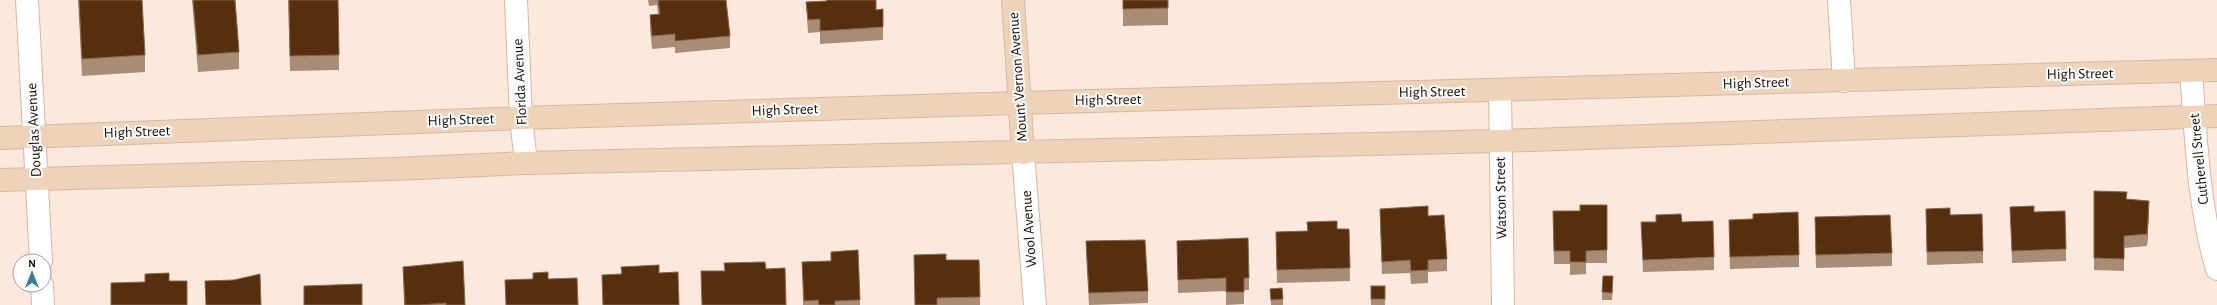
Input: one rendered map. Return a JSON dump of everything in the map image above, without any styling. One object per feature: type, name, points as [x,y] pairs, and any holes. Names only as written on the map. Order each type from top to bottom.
[{"type":"main road","name":"Mount Vernon Avenue","points":[[1014,0],[1023,153]]},
{"type":"main road","name":"High Street","points":[[0,138],[521,118],[2217,70]]},
{"type":"main road","points":[[0,180],[395,169],[526,163],[1023,153],[1500,141],[2217,116]]},
{"type":"street","name":"Douglas Avenue","points":[[27,0],[41,253]]},
{"type":"street","name":"Florida Avenue","points":[[516,0],[521,118],[526,163]]},
{"type":"street","points":[[1839,0],[1844,80]]},
{"type":"street","name":"Cutherell Street","points":[[2191,71],[2200,186],[2208,239],[2217,269]]},
{"type":"street","name":"Watson Street","points":[[1500,91],[1503,305]]},
{"type":"street","name":"Wool Avenue","points":[[1023,153],[1035,305]]},
{"type":"street","points":[[42,293],[43,305]]},
{"type":"building","points":[[79,0],[142,0],[145,55],[82,59]]},
{"type":"building","points":[[193,0],[235,0],[239,52],[198,55]]},
{"type":"building","points":[[289,0],[338,0],[339,55],[290,56]]},
{"type":"building","points":[[658,0],[726,0],[730,36],[675,41],[675,34],[652,36],[650,15],[660,14]]},
{"type":"building","points":[[827,0],[876,0],[876,10],[883,9],[883,27],[820,31],[820,19],[808,20],[806,2]]},
{"type":"building","points":[[1123,0],[1168,0],[1168,8],[1123,9]]},
{"type":"building","points":[[2094,191],[2127,192],[2126,199],[2149,201],[2147,234],[2124,236],[2124,259],[2094,258]]},
{"type":"building","points":[[1580,205],[1607,205],[1607,250],[1586,251],[1586,262],[1570,262],[1570,251],[1554,251],[1553,211],[1580,211]]},
{"type":"building","points":[[1428,206],[1428,216],[1444,215],[1447,259],[1428,260],[1428,270],[1411,271],[1410,260],[1382,262],[1380,209]]},
{"type":"building","points":[[2034,206],[2034,212],[2065,211],[2066,249],[2012,251],[2010,207]]},
{"type":"building","points":[[1950,208],[1950,215],[1982,214],[1983,251],[1927,252],[1926,209]]},
{"type":"building","points":[[1798,212],[1799,255],[1730,257],[1729,220],[1753,219],[1753,214]]},
{"type":"building","points":[[1681,214],[1682,222],[1713,221],[1714,257],[1643,260],[1641,222],[1656,222],[1656,215]]},
{"type":"building","points":[[1890,215],[1892,253],[1816,255],[1815,217]]},
{"type":"building","points":[[1337,221],[1337,229],[1349,229],[1350,268],[1277,270],[1276,232],[1308,231],[1307,222]]},
{"type":"building","points":[[1248,238],[1249,278],[1244,278],[1244,292],[1226,292],[1226,278],[1178,280],[1177,241]]},
{"type":"building","points":[[1145,240],[1148,291],[1089,293],[1086,241]]},
{"type":"building","points":[[858,250],[860,300],[835,301],[835,305],[819,305],[818,300],[804,301],[802,262],[831,261],[831,252]]},
{"type":"building","points":[[946,254],[946,260],[979,260],[980,297],[937,298],[937,305],[915,305],[914,255]]},
{"type":"building","points":[[463,261],[465,305],[446,305],[446,303],[405,305],[403,267]]},
{"type":"building","points":[[765,262],[766,269],[785,268],[786,305],[702,305],[701,271],[725,271],[724,263]]},
{"type":"building","points":[[659,265],[659,273],[678,272],[679,305],[603,305],[602,275],[622,274],[621,267]]},
{"type":"building","points":[[548,272],[548,279],[577,278],[578,305],[506,305],[505,280],[533,279],[533,273]]},
{"type":"building","points":[[169,273],[169,281],[187,281],[187,305],[111,305],[111,283],[145,282],[145,274]]},
{"type":"building","points":[[260,274],[261,305],[206,305],[205,281],[234,280]]},
{"type":"building","points":[[1603,276],[1613,276],[1612,293],[1602,292]]},
{"type":"building","points":[[362,284],[362,305],[304,305],[304,286]]},
{"type":"building","points":[[1371,286],[1385,286],[1385,299],[1371,299]]},
{"type":"building","points":[[1282,288],[1283,299],[1271,300],[1270,289]]}]
